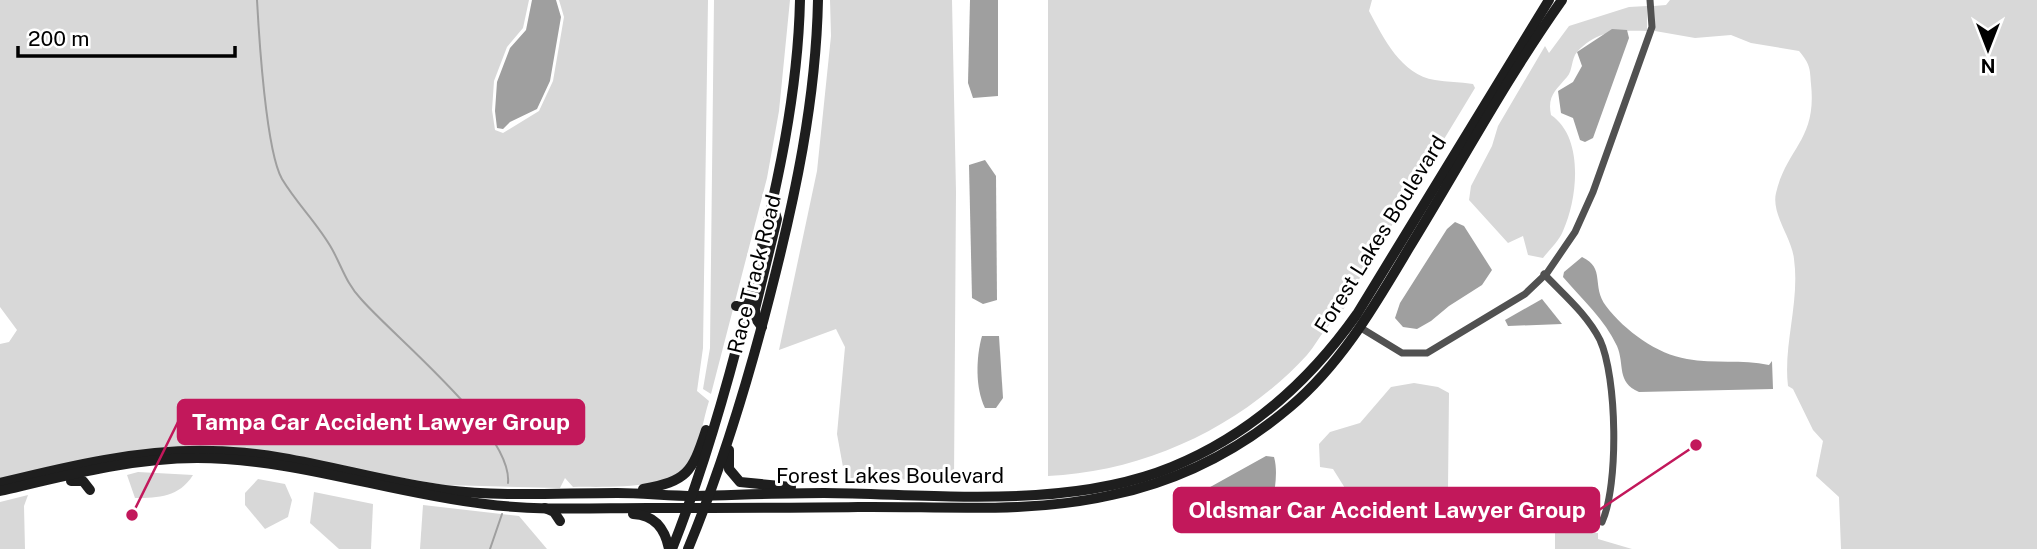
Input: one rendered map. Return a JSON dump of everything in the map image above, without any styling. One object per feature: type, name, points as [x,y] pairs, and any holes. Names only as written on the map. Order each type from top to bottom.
[{"type":"main road","name":"Race Track Road","points":[[671,549],[689,508],[751,294],[772,204],[792,97],[800,0]]},
{"type":"main road","name":"Race Track Road","points":[[688,549],[732,430],[782,249],[807,123],[816,56],[818,0]]},
{"type":"main road","name":"Forest Lakes Boulevard","points":[[2,488],[149,453],[215,451],[298,462],[444,490],[563,488],[579,493],[692,496],[936,495],[1069,492],[1140,478],[1170,468],[1224,442],[1283,400],[1325,357],[1357,314],[1549,0]]},
{"type":"main road","name":"Forest Lakes Boulevard","points":[[480,504],[703,510],[1045,504],[1108,496],[1143,488],[1204,464],[1256,433],[1311,387],[1361,328],[1509,82],[1562,0]]},
{"type":"main road","points":[[762,327],[756,319],[755,309],[777,219],[772,204]]},
{"type":"main road","points":[[736,306],[743,306],[751,294]]},
{"type":"main road","points":[[628,493],[671,484],[691,469],[732,342],[744,323]]},
{"type":"main road","points":[[732,430],[729,469],[736,480],[746,485],[922,490],[936,495]]},
{"type":"main road","points":[[20,486],[95,467],[154,461],[228,459],[480,504],[500,500],[552,499],[563,488]]},
{"type":"main road","points":[[2,488],[46,486],[78,480],[90,490]]},
{"type":"main road","points":[[542,507],[554,512],[560,522]]},
{"type":"main road","points":[[571,508],[647,516],[663,530],[671,549]]},
{"type":"street","points":[[1361,328],[1402,353],[1427,353],[1525,294],[1544,274],[1565,248],[1593,192],[1652,27],[1650,1]]},
{"type":"street","points":[[1544,274],[1578,309],[1599,338],[1607,359],[1612,384],[1612,490],[1602,522]]},
{"type":"shaded area","points":[[0,0],[529,0],[523,28],[507,47],[494,81],[492,110],[495,130],[503,133],[539,111],[553,81],[564,17],[559,0],[708,0],[703,348],[697,391],[709,401],[692,460],[671,478],[638,485],[573,487],[565,478],[560,488],[444,485],[217,446],[0,478],[0,344],[9,342],[17,330],[0,307]]},
{"type":"shaded area","points":[[532,0],[556,0],[561,17],[550,81],[537,109],[510,122],[503,129],[497,128],[497,82],[510,48],[526,30]]},
{"type":"shaded area","points":[[714,0],[790,0],[779,111],[767,178],[711,394],[703,389],[710,348]]},
{"type":"shaded area","points":[[830,0],[952,0],[956,192],[954,481],[845,478],[837,434],[845,347],[836,329],[779,350],[817,171],[831,36]]},
{"type":"shaded area","points":[[970,0],[998,0],[998,96],[973,98],[968,83]]},
{"type":"shaded area","points":[[1048,0],[1372,0],[1369,11],[1387,43],[1412,71],[1435,80],[1473,84],[1475,88],[1352,291],[1345,307],[1307,355],[1281,381],[1221,424],[1155,455],[1120,466],[1048,476]]},
{"type":"shaded area","points":[[1670,0],[2037,0],[2037,549],[1841,549],[1839,497],[1816,476],[1823,441],[1813,430],[1793,389],[1788,386],[1788,355],[1795,291],[1794,259],[1775,201],[1781,177],[1810,118],[1812,103],[1809,66],[1799,51],[1751,43],[1731,35],[1695,38],[1655,31],[1654,6],[1666,5]]},
{"type":"shaded area","points":[[1647,6],[1647,31],[1618,31],[1593,39],[1577,52],[1569,74],[1553,94],[1550,103],[1551,115],[1562,125],[1573,153],[1575,169],[1572,202],[1563,231],[1554,245],[1543,258],[1528,255],[1523,236],[1508,243],[1469,200],[1471,186],[1492,146],[1498,126],[1545,46],[1549,53],[1569,26],[1629,7]]},
{"type":"shaded area","points":[[1612,29],[1627,30],[1629,38],[1593,138],[1585,142],[1580,140],[1573,118],[1561,113],[1558,91],[1573,82],[1582,66],[1577,52]]},
{"type":"shaded area","points":[[985,160],[996,176],[997,300],[983,304],[972,298],[969,165]]},
{"type":"shaded area","points":[[1455,222],[1464,226],[1492,270],[1482,285],[1431,321],[1417,329],[1403,327],[1395,318],[1400,303],[1447,229]]},
{"type":"shaded area","points":[[1582,257],[1594,266],[1599,291],[1606,306],[1622,324],[1642,340],[1664,352],[1687,359],[1769,365],[1772,361],[1773,389],[1639,392],[1632,388],[1624,378],[1612,336],[1563,277],[1564,272]]},
{"type":"shaded area","points":[[1542,299],[1562,324],[1508,326],[1505,320]]},
{"type":"shaded area","points":[[982,336],[999,336],[1003,398],[996,408],[985,408],[979,391],[978,363]]},
{"type":"shaded area","points":[[1414,383],[1438,387],[1449,393],[1448,488],[1435,513],[1401,521],[1365,520],[1333,469],[1320,467],[1319,444],[1330,432],[1360,423],[1391,387]]},
{"type":"shaded area","points":[[1266,456],[1274,457],[1275,462],[1273,502],[1185,501]]},
{"type":"shaded area","points":[[138,472],[193,475],[181,488],[168,495],[135,498],[127,475]]},
{"type":"shaded area","points":[[258,479],[285,484],[292,500],[288,517],[265,529],[245,505],[245,493]]},
{"type":"shaded area","points":[[314,492],[373,504],[371,549],[339,549],[310,523]]},
{"type":"shaded area","points":[[28,495],[24,506],[25,549],[0,549],[0,502]]},
{"type":"shaded area","points":[[423,505],[519,516],[547,549],[420,549]]},
{"type":"shaded area","points":[[1555,532],[1598,533],[1598,539],[1632,549],[1555,549]]},
{"type":"waterway","points":[[257,0],[268,120],[276,165],[282,179],[326,240],[356,293],[449,386],[492,438],[505,462],[508,483]]},
{"type":"waterway","points":[[490,549],[502,514]]},
{"type":"place","name":"Oldsmar Car Accident Lawyer Group","points":[[1696,445]]},
{"type":"place","name":"Tampa Car Accident Lawyer Group","points":[[132,515]]}]
